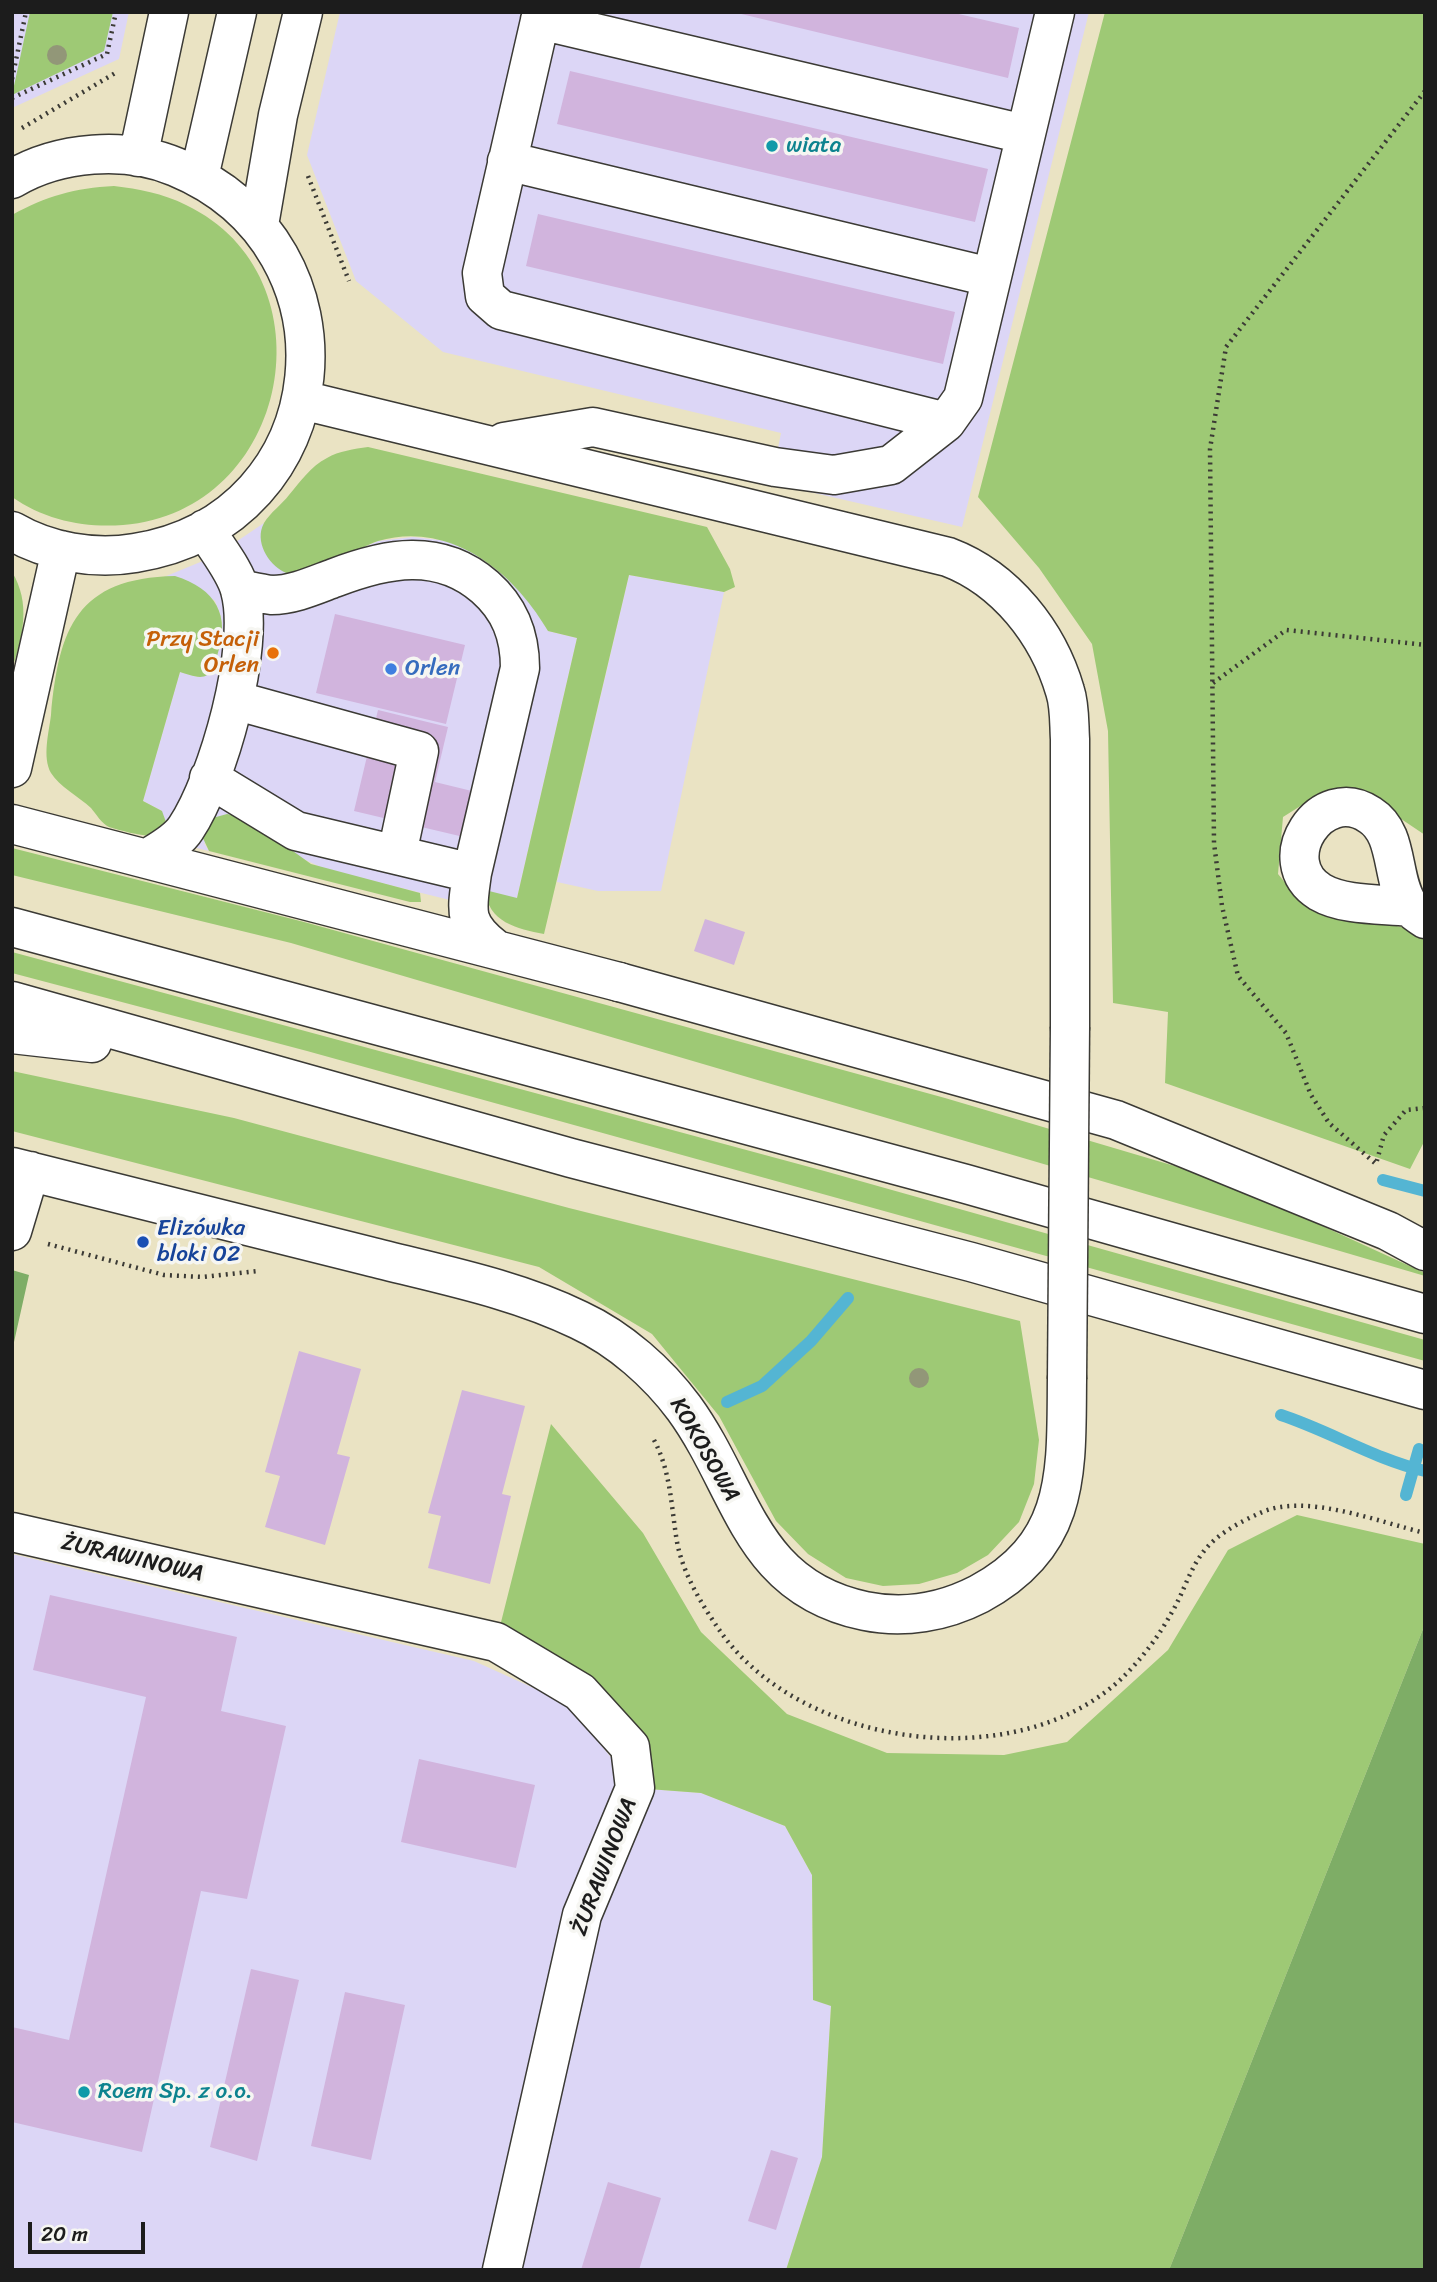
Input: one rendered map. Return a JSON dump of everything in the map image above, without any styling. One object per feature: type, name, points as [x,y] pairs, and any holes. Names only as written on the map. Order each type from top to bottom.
[{"type":"street","points":[[138,157],[169,12]]},
{"type":"street","points":[[199,177],[237,12]]},
{"type":"street","points":[[259,225],[278,115],[303,12]]},
{"type":"street","points":[[488,445],[593,427],[775,467],[834,475],[860,473],[891,465],[946,422],[963,398],[1055,12]]},
{"type":"street","points":[[946,422],[501,310],[485,296],[482,273],[541,16],[1024,134]]},
{"type":"street","points":[[12,179],[46,164],[75,157],[138,157],[169,164],[199,177],[232,198],[259,225],[277,250],[302,307],[307,369],[302,400],[289,437],[270,471],[244,501],[205,529],[155,550],[123,555],[61,550],[12,531]]},
{"type":"street","points":[[508,161],[990,276]]},
{"type":"street","name":"KOKOSOWA","points":[[21,1169],[475,1283],[582,1321],[606,1335],[645,1365],[682,1406],[705,1441],[743,1517],[785,1574],[829,1601],[876,1613],[921,1613],[963,1602],[1019,1566],[1042,1535],[1059,1503],[1065,1478],[1067,1379],[1070,753],[1066,694],[1053,657],[1036,628],[990,579],[948,557],[302,400]]},
{"type":"street","points":[[148,858],[186,830],[209,778],[234,700],[245,643],[240,589],[205,529]]},
{"type":"street","points":[[12,768],[61,550]]},
{"type":"street","points":[[240,589],[273,595],[305,589],[384,561],[425,560],[456,567],[495,596],[515,629],[520,668],[472,873],[468,921],[478,936],[494,948]]},
{"type":"street","points":[[234,700],[419,751],[397,855]]},
{"type":"street","points":[[209,778],[296,831],[472,873]]},
{"type":"street","points":[[12,824],[494,948],[1116,1120],[1388,1231],[1425,1251]]},
{"type":"street","points":[[12,927],[966,1184],[1425,1314]]},
{"type":"street","points":[[12,1001],[571,1158],[971,1262],[1425,1390]]},
{"type":"street","points":[[12,1034],[216,1058]]},
{"type":"street","points":[[12,1231],[21,1169]]},
{"type":"street","name":"ŻURAWINOWA","points":[[12,1532],[496,1642],[580,1692],[630,1746],[635,1788],[582,1916],[502,2270]]},
{"type":"path","points":[[12,79],[26,12]]},
{"type":"path","points":[[12,98],[107,54],[116,12]]},
{"type":"path","points":[[12,134],[128,66]]},
{"type":"path","points":[[1425,91],[1226,347],[1210,449],[1214,843],[1222,906],[1238,976],[1286,1033],[1311,1096],[1329,1123],[1376,1164],[1384,1135],[1406,1110],[1425,1108]]},
{"type":"path","points":[[304,166],[349,281]]},
{"type":"path","points":[[1212,684],[1286,630],[1425,645]]},
{"type":"shaded area","points":[[12,12],[129,12],[119,59],[12,108]]},
{"type":"shaded area","points":[[340,12],[1089,12],[962,527],[771,483],[781,433],[443,352],[356,281],[307,155]]},
{"type":"shaded area","points":[[264,523],[261,539],[356,551],[378,541],[413,537],[448,541],[474,553],[509,579],[537,611],[548,631],[577,638],[517,898],[486,903],[490,910],[325,869],[299,857],[204,843],[209,851],[144,835],[151,836],[162,811],[143,801],[180,672],[198,677],[212,670],[223,636],[221,617],[215,601],[175,576],[164,577],[215,556]]},
{"type":"shaded area","points":[[629,575],[724,592],[661,891],[598,891],[557,882]]},
{"type":"shaded area","points":[[12,1554],[474,1661],[569,1704],[635,1788],[701,1793],[785,1826],[812,1875],[813,2000],[831,2005],[822,2157],[786,2270],[12,2270]]},
{"type":"green space","points":[[30,12],[113,12],[104,51],[12,95]]},
{"type":"green space","points":[[1105,12],[1425,12],[1425,835],[1361,792],[1321,793],[1283,817],[1278,874],[1296,896],[1327,909],[1425,933],[1425,1140],[1410,1169],[1165,1083],[1168,1012],[1113,1003],[1108,731],[1092,644],[1039,568],[978,497]]},
{"type":"green space","points":[[114,186],[150,192],[186,205],[233,239],[263,283],[276,334],[273,387],[256,437],[225,480],[180,510],[123,525],[108,526],[79,524],[51,517],[12,497],[12,215],[61,194]]},
{"type":"green space","points":[[368,447],[707,527],[730,569],[735,587],[724,592],[629,575],[544,934],[524,930],[498,917],[487,901],[485,890],[517,898],[577,638],[548,631],[517,589],[477,556],[430,538],[405,536],[378,541],[319,570],[295,575],[278,568],[264,551],[261,530],[264,523],[311,470],[336,454]]},
{"type":"green space","points":[[12,572],[22,596],[23,620],[12,669]]},
{"type":"green space","points":[[175,576],[201,588],[217,605],[221,616],[221,641],[215,664],[209,674],[197,677],[180,672],[143,801],[162,811],[166,822],[151,836],[106,826],[91,808],[51,773],[47,760],[47,744],[60,657],[68,633],[79,614],[95,598],[115,586],[142,579]]},
{"type":"green space","points":[[227,814],[247,818],[311,864],[420,893],[421,902],[410,902],[209,851],[201,834],[209,819]]},
{"type":"green space","points":[[12,848],[304,922],[945,1098],[1222,1180],[1425,1273],[1425,1276],[291,943],[12,875]]},
{"type":"green space","points":[[12,952],[828,1172],[1425,1340],[1425,1361],[307,1051],[12,973]]},
{"type":"green space","points":[[12,1071],[234,1118],[569,1208],[1020,1321],[1039,1440],[1034,1484],[1019,1522],[988,1555],[957,1573],[919,1584],[883,1586],[846,1578],[808,1554],[776,1521],[719,1416],[652,1334],[539,1267],[12,1131]]},
{"type":"green space","points":[[12,1270],[29,1275],[12,1351]]},
{"type":"green space","points":[[551,1424],[643,1533],[701,1632],[787,1714],[887,1753],[1004,1755],[1067,1742],[1168,1650],[1228,1550],[1297,1515],[1425,1544],[1425,1624],[1169,2270],[786,2270],[822,2157],[831,2006],[813,2000],[812,1875],[785,1826],[701,1793],[635,1788],[630,1746],[496,1642]]},
{"type":"green space","points":[[1425,1624],[1425,2270],[1169,2270]]},
{"type":"building","points":[[733,12],[950,12],[1019,28],[1008,78]]},
{"type":"building","name":"wiata","points":[[570,71],[988,169],[975,222],[557,124]]},
{"type":"building","points":[[538,214],[955,312],[943,364],[526,266]]},
{"type":"building","name":"Orlen","points":[[335,614],[465,645],[446,724],[316,693]]},
{"type":"building","name":"Orlen","points":[[378,710],[448,727],[435,782],[480,793],[468,838],[354,811]]},
{"type":"building","points":[[705,919],[745,932],[734,965],[694,951]]},
{"type":"building","points":[[299,1351],[361,1369],[337,1454],[350,1457],[325,1545],[265,1527],[280,1476],[265,1472]]},
{"type":"building","points":[[462,1390],[525,1406],[502,1494],[511,1496],[490,1584],[428,1568],[441,1516],[428,1513]]},
{"type":"building","points":[[50,1595],[237,1637],[221,1711],[286,1726],[247,1899],[201,1891],[142,2152],[12,2122],[12,2027],[69,2040],[146,1697],[33,1670]]},
{"type":"building","points":[[419,1759],[535,1785],[516,1868],[401,1842]]},
{"type":"building","points":[[251,1969],[299,1980],[257,2161],[210,2147]]},
{"type":"building","points":[[345,1992],[405,2005],[371,2160],[311,2146]]},
{"type":"building","points":[[771,2150],[798,2158],[776,2230],[748,2221]]},
{"type":"building","points":[[608,2182],[661,2198],[639,2270],[581,2270]]},
{"type":"waterway","points":[[1383,1180],[1425,1191]]},
{"type":"waterway","points":[[727,1402],[762,1386],[811,1341],[848,1298]]},
{"type":"waterway","points":[[1281,1415],[1388,1459],[1425,1471]]},
{"type":"waterway","points":[[1406,1495],[1419,1449]]},
{"type":"place","name":"wiata","points":[[772,146]]},
{"type":"place","name":"Przy Stacji Orlen","points":[[273,653]]},
{"type":"place","name":"Orlen","points":[[391,669]]},
{"type":"place","name":"Elizówka bloki 02","points":[[143,1242]]},
{"type":"place","name":"Roem Sp. z o.o.","points":[[84,2092]]}]
